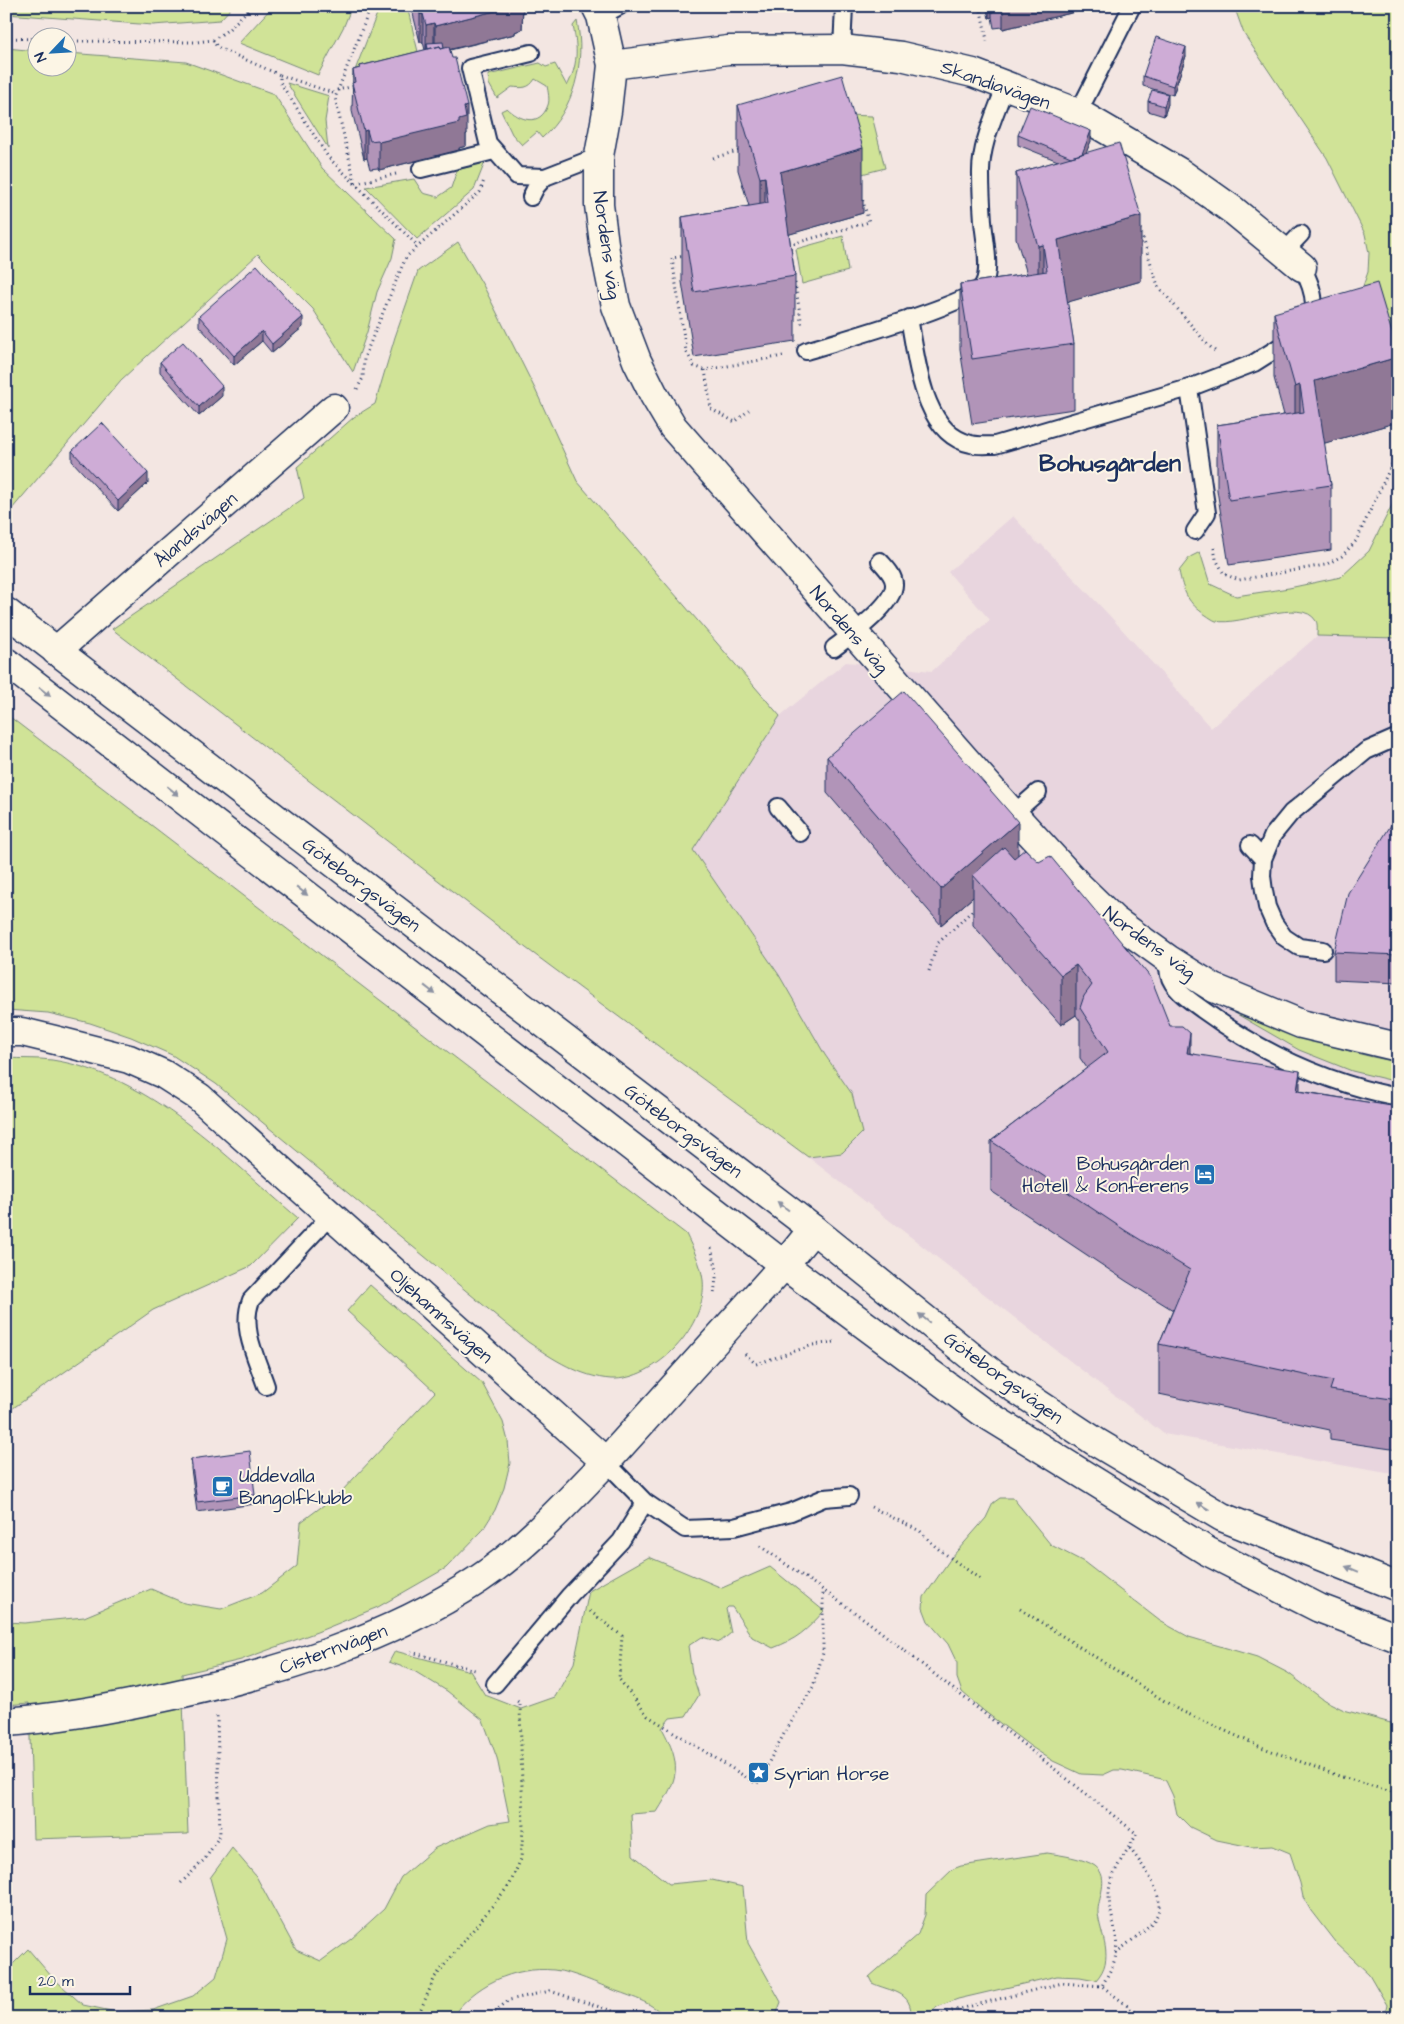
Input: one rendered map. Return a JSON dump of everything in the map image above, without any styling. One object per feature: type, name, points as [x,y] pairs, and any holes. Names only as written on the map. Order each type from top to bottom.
[{"type":"street","name":"Nordens väg","points":[[606,9],[612,65],[599,156],[599,205],[605,251],[616,306],[637,361],[654,396],[673,427],[844,641],[1013,814],[1062,869],[1114,920],[1168,959],[1214,988],[1293,1020],[1355,1038],[1398,1047]]},
{"type":"street","name":"Skandiavägen","points":[[612,65],[728,50],[842,48],[901,56],[973,72],[1078,113],[1180,172],[1234,211],[1296,251]]},
{"type":"street","name":"Ålandsvägen","points":[[56,651],[334,408]]},
{"type":"street","name":"Göteborgsvägen","points":[[6,612],[813,1229],[993,1374],[1096,1442],[1222,1517],[1398,1587]]},
{"type":"street","name":"Göteborgsvägen","points":[[6,662],[784,1265],[981,1411],[1207,1551],[1319,1608],[1398,1638]]},
{"type":"street","name":"Oljehamnsvägen","points":[[6,1032],[22,1032],[129,1059],[162,1074],[199,1097],[606,1462]]},
{"type":"street","points":[[606,1462],[784,1265],[813,1229]]},
{"type":"street","name":"Cisternvägen","points":[[6,1722],[105,1708],[217,1685],[286,1666],[398,1624],[429,1609],[479,1579],[511,1555],[542,1528],[606,1462]]},
{"type":"lane","points":[[842,48],[844,6]]},
{"type":"lane","points":[[1078,113],[1132,6]]},
{"type":"lane","points":[[531,53],[470,68],[488,143],[517,176],[545,177],[599,156]]},
{"type":"lane","points":[[806,351],[910,318],[971,296],[984,284],[988,263],[983,222],[981,172],[988,136],[1006,84]]},
{"type":"lane","points":[[421,169],[494,151]]},
{"type":"lane","points":[[532,197],[536,187],[545,177]]},
{"type":"lane","points":[[910,318],[925,398],[937,420],[954,437],[971,444],[995,445],[1189,388],[1254,363],[1280,348],[1301,332],[1311,318],[1314,299],[1311,283],[1296,251]]},
{"type":"lane","points":[[1189,388],[1208,513],[1195,531]]},
{"type":"lane","points":[[844,641],[884,605],[890,596],[894,584],[891,575],[880,561]]},
{"type":"lane","points":[[1323,950],[1299,947],[1284,937],[1274,923],[1267,907],[1264,891],[1262,876],[1264,859],[1273,835],[1291,813],[1366,750],[1398,737]]},
{"type":"lane","points":[[1013,814],[1038,792]]},
{"type":"lane","points":[[778,807],[800,833]]},
{"type":"lane","points":[[1250,845],[1264,859]]},
{"type":"lane","points":[[1168,959],[1169,976],[1179,991],[1234,1033],[1273,1055],[1316,1074],[1371,1092],[1398,1097]]},
{"type":"lane","points":[[266,1386],[249,1338],[246,1319],[249,1305],[251,1300],[331,1215]]},
{"type":"lane","points":[[606,1462],[645,1502],[685,1529],[734,1527],[791,1512],[824,1498],[848,1496]]},
{"type":"lane","points":[[494,1684],[570,1595],[621,1541],[645,1502]]},
{"type":"path","points":[[78,41],[196,42],[213,40],[229,29],[252,6]]},
{"type":"path","points":[[356,183],[335,98],[371,6]]},
{"type":"path","points":[[980,6],[989,48]]},
{"type":"path","points":[[6,38],[28,39]]},
{"type":"path","points":[[213,40],[217,47],[280,75],[337,92],[356,86]]},
{"type":"path","points":[[280,75],[280,82],[328,157],[418,246]]},
{"type":"path","points":[[713,158],[750,147]]},
{"type":"path","points":[[334,408],[352,398],[363,378],[364,358],[406,257],[480,192],[494,151]]},
{"type":"path","points":[[356,183],[380,178]]},
{"type":"path","points":[[790,254],[789,244],[869,222],[862,196]]},
{"type":"path","points":[[1140,227],[1158,286],[1208,345],[1230,362],[1233,371]]},
{"type":"path","points":[[692,255],[672,258],[686,351],[694,366],[705,370],[806,351],[794,274]]},
{"type":"path","points":[[705,370],[711,409],[735,422],[749,410]]},
{"type":"path","points":[[1208,513],[1216,559],[1224,574],[1231,578],[1239,580],[1325,565],[1342,556],[1356,541],[1398,451]]},
{"type":"path","points":[[929,971],[937,944],[975,908]]},
{"type":"path","points":[[848,1496],[920,1531],[937,1548],[980,1579]]},
{"type":"path","points":[[734,1527],[867,1621],[1070,1782],[1112,1812],[1137,1834],[1110,1884],[1109,1904],[1114,1926],[1116,1953],[1110,1972],[1102,1986]]},
{"type":"path","points":[[570,1595],[622,1636],[618,1679],[648,1716],[757,1784],[785,1732],[813,1687],[823,1653],[823,1591]]},
{"type":"path","points":[[1020,1608],[1177,1709],[1260,1747],[1339,1776],[1398,1794]]},
{"type":"path","points":[[364,1638],[477,1671],[520,1704],[523,1828],[521,1859],[510,1884],[435,1977],[417,2018]]},
{"type":"path","points":[[181,1883],[204,1859],[220,1835],[217,1685]]},
{"type":"path","points":[[1116,1953],[1155,1919],[1160,1907],[1152,1880],[1129,1848]]},
{"type":"path","points":[[939,2018],[944,2013],[1062,1983],[1102,1986],[1143,2018]]},
{"type":"path","points":[[487,2018],[509,2000],[550,1991],[634,2018]]},
{"type":"shaded area","points":[[1013,516],[1039,545],[1041,544],[1109,615],[1211,728],[1317,636],[1398,638],[1398,1475],[1164,1434],[808,1157],[842,1153],[852,1094],[825,1055],[779,975],[693,850],[780,716],[846,662],[932,671],[990,620],[948,572]]},
{"type":"green space","points":[[6,6],[233,6],[220,20],[153,25],[6,14]]},
{"type":"green space","points":[[273,6],[352,6],[344,26],[318,75],[239,43]]},
{"type":"green space","points":[[380,6],[407,6],[420,60],[352,78]]},
{"type":"green space","points":[[1234,6],[1398,6],[1398,336],[1378,318],[1362,289],[1368,272],[1369,253],[1365,234],[1327,158],[1244,34]]},
{"type":"green space","points":[[577,21],[580,53],[575,84],[570,99],[553,127],[542,138],[537,132],[522,145],[512,134],[501,111],[507,108],[517,116],[529,120],[540,117],[549,103],[547,86],[535,79],[528,86],[522,88],[512,87],[497,98],[489,84],[488,75],[540,63],[546,67],[555,64],[567,86],[575,64],[576,42],[573,26]]},
{"type":"green space","points":[[6,48],[28,50],[28,78],[78,78],[78,54],[186,62],[274,94],[322,168],[396,239],[392,258],[377,292],[367,332],[353,372],[313,309],[258,254],[121,380],[6,516]]},
{"type":"green space","points":[[287,83],[329,96],[325,121],[328,148]]},
{"type":"green space","points":[[847,115],[872,116],[885,168],[862,174]]},
{"type":"green space","points":[[485,162],[474,190],[417,239],[366,187],[414,179],[423,193],[438,197],[451,188],[457,170]]},
{"type":"green space","points":[[843,236],[848,271],[802,284],[796,249]]},
{"type":"green space","points":[[458,242],[484,287],[535,389],[577,481],[780,716],[693,850],[779,975],[825,1055],[852,1094],[862,1133],[842,1153],[808,1157],[526,948],[112,629],[304,498],[297,467],[354,417],[375,404],[395,337],[418,271]]},
{"type":"green space","points":[[1398,493],[1398,638],[1317,636],[1316,621],[1309,614],[1298,611],[1226,622],[1216,621],[1200,611],[1187,596],[1179,571],[1190,557],[1200,552],[1210,584],[1236,596],[1289,588],[1341,577],[1369,551]]},
{"type":"green space","points":[[6,714],[686,1234],[700,1268],[703,1280],[702,1297],[697,1315],[688,1332],[676,1347],[645,1371],[628,1377],[600,1378],[567,1366],[528,1342],[216,1084],[172,1055],[131,1037],[90,1023],[48,1013],[6,1010]]},
{"type":"green space","points":[[1197,991],[1270,1023],[1320,1042],[1372,1057],[1398,1062],[1398,1082],[1352,1071],[1299,1050]]},
{"type":"green space","points":[[6,1058],[52,1060],[88,1069],[122,1082],[154,1100],[185,1122],[298,1218],[251,1266],[153,1310],[6,1413]]},
{"type":"green space","points":[[370,1285],[482,1383],[503,1422],[508,1441],[510,1463],[504,1488],[495,1510],[482,1531],[446,1568],[378,1607],[241,1660],[182,1674],[188,1834],[33,1839],[29,1703],[6,1705],[6,1622],[24,1623],[84,1617],[151,1589],[184,1603],[221,1609],[262,1593],[297,1566],[301,1522],[340,1493],[435,1392],[347,1311]]},
{"type":"green space","points":[[1000,1498],[1013,1498],[1051,1545],[1084,1562],[1160,1621],[1189,1637],[1257,1657],[1288,1673],[1324,1700],[1344,1710],[1398,1725],[1398,2018],[1384,2018],[1387,2005],[1369,1974],[1335,1942],[1311,1911],[1303,1897],[1290,1853],[1273,1846],[1251,1847],[1217,1840],[1190,1827],[1177,1814],[1173,1796],[1166,1781],[1162,1779],[1122,1770],[1114,1770],[1103,1775],[1081,1774],[1053,1761],[1030,1746],[962,1692],[957,1678],[957,1663],[948,1644],[928,1621],[923,1608],[924,1597],[951,1558],[986,1518],[993,1503]]},
{"type":"green space","points":[[649,1557],[722,1588],[770,1567],[824,1611],[801,1634],[773,1648],[752,1637],[732,1607],[728,1607],[726,1609],[731,1633],[720,1642],[702,1637],[688,1646],[692,1673],[699,1695],[686,1716],[670,1718],[662,1728],[673,1752],[675,1762],[674,1780],[657,1812],[631,1814],[633,1855],[669,1884],[712,1880],[743,1887],[748,1943],[781,2002],[775,2018],[666,2018],[643,2001],[585,1979],[561,1971],[539,1970],[509,1975],[483,1987],[460,2006],[451,2018],[363,2018],[334,2014],[319,2018],[6,2018],[6,1971],[28,1949],[52,1977],[83,2005],[116,2012],[153,2010],[193,1996],[216,1977],[227,1939],[210,1878],[232,1848],[256,1876],[296,1950],[321,1961],[351,1939],[384,1909],[401,1877],[435,1848],[490,1824],[510,1821],[497,1758],[483,1720],[447,1691],[414,1671],[389,1662],[395,1651],[470,1671],[485,1695],[521,1709],[555,1697],[574,1663],[589,1591]]},
{"type":"green space","points":[[1047,1853],[1072,1857],[1090,1863],[1100,1871],[1102,1876],[1103,1882],[1098,1913],[1106,1955],[1102,1972],[1096,1980],[1057,1976],[958,1999],[937,2007],[924,2018],[911,2018],[911,2009],[904,1997],[899,1993],[872,1983],[869,1977],[918,1934],[925,1915],[926,1895],[953,1869],[961,1866]]},
{"type":"building","points":[[418,6],[515,6],[435,26],[434,23],[426,25],[423,14],[420,14]]},
{"type":"building","points":[[1156,37],[1186,47],[1173,86],[1143,76]]},
{"type":"building","points":[[443,42],[444,48],[441,49],[440,46],[428,49],[427,43]]},
{"type":"building","points":[[440,46],[441,49],[449,47],[452,58],[455,58],[467,106],[464,107],[466,118],[459,120],[459,123],[379,142],[378,140],[370,141],[367,130],[364,131],[352,83],[355,82],[353,70],[360,68],[360,66]]},
{"type":"building","points":[[842,75],[863,148],[780,172],[795,276],[694,292],[682,217],[768,203],[765,177],[760,178],[738,105]]},
{"type":"building","points":[[1152,90],[1168,94],[1164,106],[1148,101]]},
{"type":"building","points":[[1030,106],[1091,131],[1082,154],[1071,157],[1018,135]]},
{"type":"building","points":[[1119,143],[1141,216],[1058,240],[1074,344],[972,359],[960,284],[1047,271],[1043,245],[1038,246],[1016,173]]},
{"type":"building","points":[[257,265],[303,317],[272,344],[262,331],[234,356],[199,316]]},
{"type":"building","points":[[1377,283],[1398,357],[1315,381],[1331,485],[1229,500],[1217,425],[1304,412],[1300,385],[1295,387],[1274,313]]},
{"type":"building","points":[[183,342],[222,386],[199,407],[160,362]]},
{"type":"building","points":[[102,423],[148,473],[118,501],[72,451]]},
{"type":"building","points":[[904,691],[1018,822],[941,889],[827,757]]},
{"type":"building","points":[[1398,814],[1398,955],[1334,952],[1348,893]]},
{"type":"building","name":"Bohusgården Hotell & Konferens","points":[[1004,847],[1014,858],[1025,849],[1039,862],[1050,856],[1151,978],[1170,1026],[1182,1026],[1190,1033],[1187,1053],[1300,1071],[1297,1091],[1398,1107],[1398,1400],[1330,1390],[1333,1381],[1159,1344],[1190,1270],[1126,1231],[991,1141],[1108,1052],[1080,1008],[1084,996],[1092,985],[1076,965],[1061,975],[973,875]]},
{"type":"building","points":[[250,1451],[255,1495],[197,1502],[191,1459]]},
{"type":"place","name":"Bohusgården Hotell & Konferens","points":[[1205,1174]]},
{"type":"place","name":"Uddevalla Bangolfklubb","points":[[223,1486]]},
{"type":"place","name":"Syrian Horse","points":[[758,1773]]},
{"type":"district","name":"Bohusgården","points":[[1110,463]]}]
